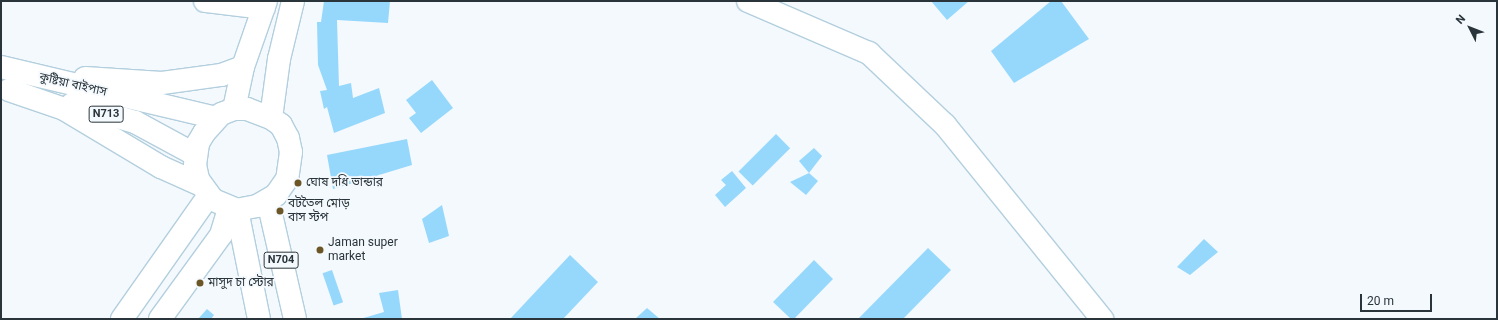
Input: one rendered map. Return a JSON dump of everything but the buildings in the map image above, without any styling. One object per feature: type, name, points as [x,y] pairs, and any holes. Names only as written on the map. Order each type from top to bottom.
[{"type":"main road","points":[[205,1],[265,4],[225,114],[204,133],[196,155],[196,165],[205,190]]},
{"type":"main road","points":[[748,1],[869,53],[945,125],[1102,319]]},
{"type":"main road","points":[[271,118],[279,59],[291,10]]},
{"type":"main road","name":"কুষ্টিয়া বাইপাস","points":[[1,67],[40,78],[225,114]]},
{"type":"main road","points":[[40,78],[162,83],[221,75],[243,67]]},
{"type":"main road","points":[[5,90],[64,109],[162,167],[205,190],[233,209],[248,209],[268,201],[283,187],[291,166],[288,138],[281,125],[271,118],[253,111],[225,114]]},
{"type":"main road","name":"কুষ্টিয়া বাইপাস","points":[[5,90],[59,101],[135,122],[196,155]]},
{"type":"main road","points":[[122,319],[205,190]]},
{"type":"main road","name":"N704","points":[[268,201],[295,319]]},
{"type":"main road","points":[[160,319],[221,235],[233,209]]},
{"type":"main road","points":[[233,209],[260,319]]},
{"type":"place","name":"ঘোষ দধি ভান্ডার","points":[[298,183]]},
{"type":"place","name":"বটতৈল মোড় বাস স্টপ","points":[[280,211]]},
{"type":"place","name":"Jaman super market","points":[[320,250]]},
{"type":"place","name":"মাসুদ চা স্টোর","points":[[200,283]]}]
